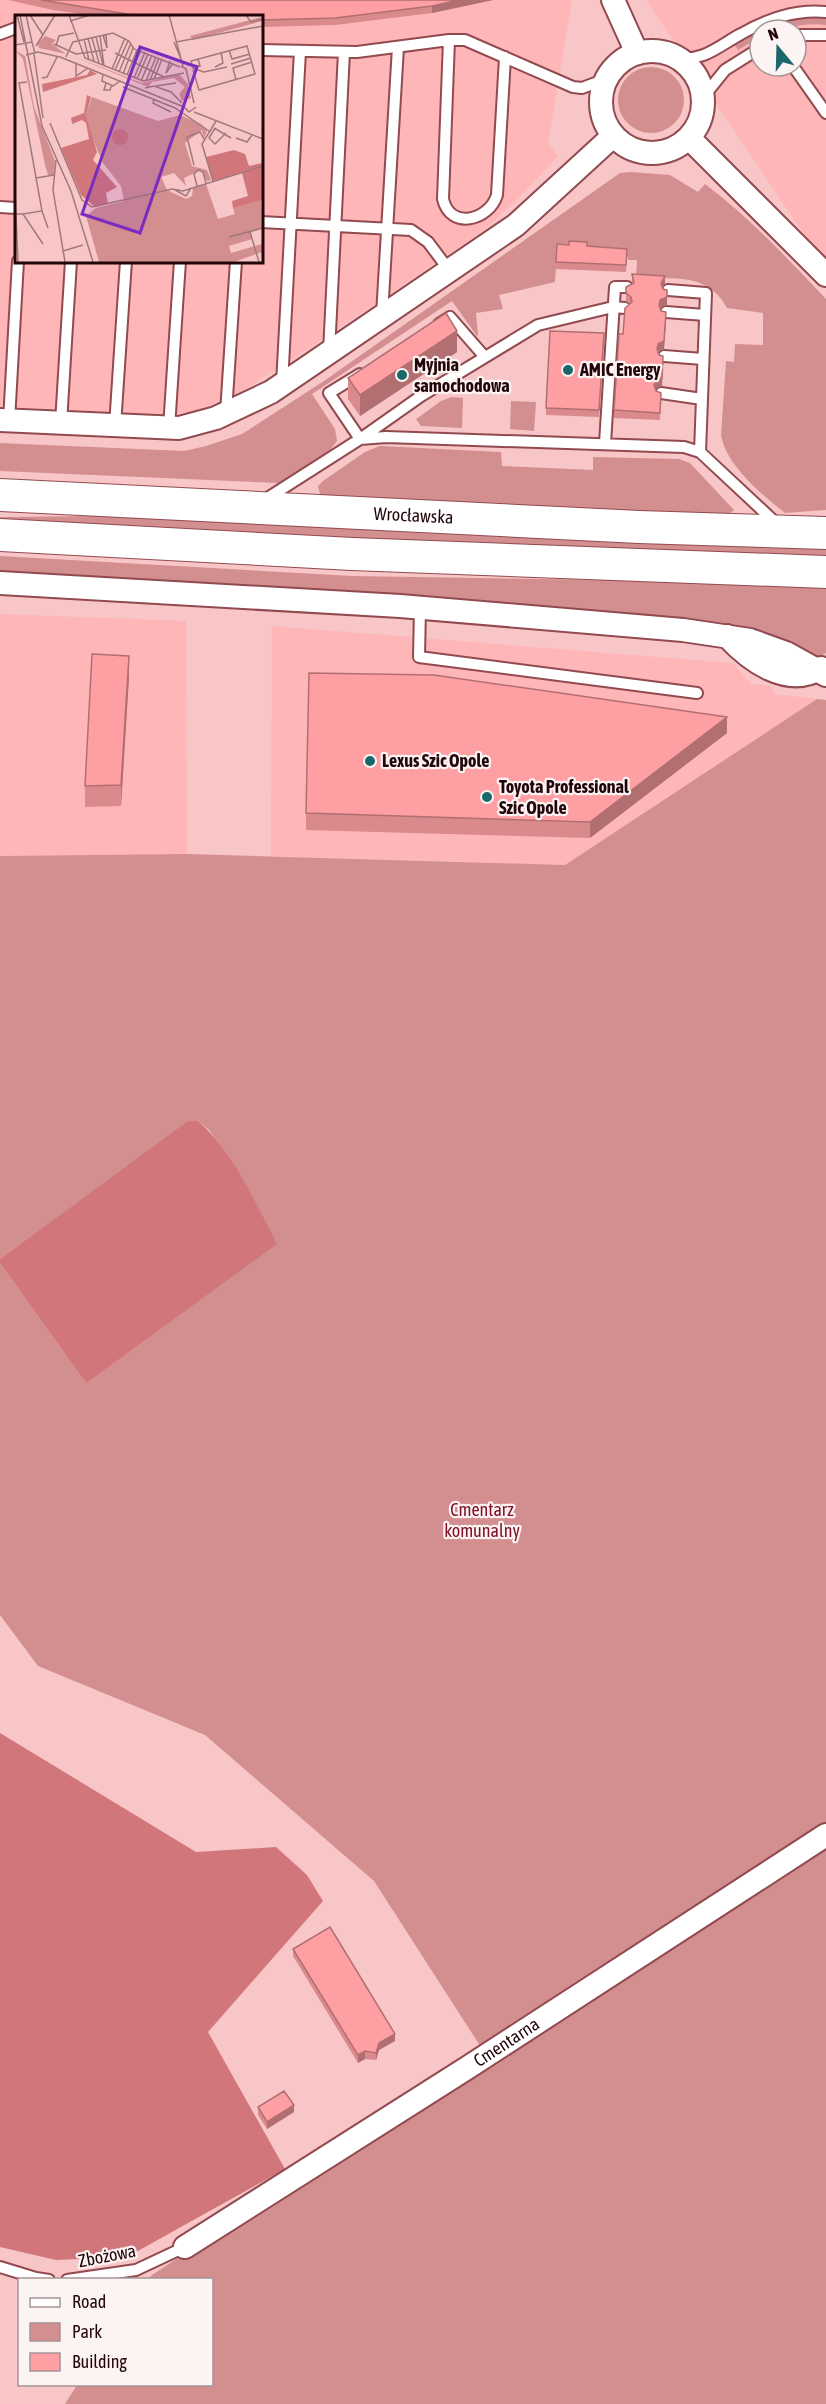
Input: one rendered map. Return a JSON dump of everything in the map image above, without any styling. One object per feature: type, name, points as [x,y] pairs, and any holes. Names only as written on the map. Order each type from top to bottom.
[{"type":"main road","name":"Wrocławska","points":[[0,495],[639,527],[826,532]]},
{"type":"main road","points":[[0,535],[352,554],[826,572]]},
{"type":"street","points":[[613,0],[637,53]]},
{"type":"street","points":[[650,50],[663,51],[677,57],[693,70],[701,84],[704,96],[700,122],[689,138],[675,148],[659,153],[642,152],[626,147],[613,136],[601,110],[602,91],[606,79],[623,59],[637,53],[650,50]]},
{"type":"street","points":[[4,420],[169,428],[196,425],[226,414],[282,384],[516,225],[613,136]]},
{"type":"street","points":[[689,138],[826,275]]},
{"type":"street","points":[[0,583],[420,608],[726,635],[739,650],[770,670],[802,674],[823,670]]},
{"type":"street","name":"Cmentarna","points":[[184,2247],[477,2062],[826,1835]]},
{"type":"lane","points":[[677,57],[689,60],[699,57],[741,34],[782,16],[796,12],[826,12]]},
{"type":"lane","points":[[0,34],[15,28]]},
{"type":"lane","points":[[808,35],[826,35]]},
{"type":"lane","points":[[448,40],[443,199],[445,208],[451,215],[459,218],[469,219],[481,215],[495,202],[505,57]]},
{"type":"lane","points":[[262,50],[344,52],[465,40],[573,87],[582,88],[606,79]]},
{"type":"lane","points":[[382,315],[398,47]]},
{"type":"lane","points":[[282,384],[300,51]]},
{"type":"lane","points":[[329,352],[344,52]]},
{"type":"lane","points":[[704,96],[724,70],[748,55]]},
{"type":"lane","points":[[802,78],[826,113]]},
{"type":"lane","points":[[0,207],[15,208]]},
{"type":"lane","points":[[262,222],[411,230],[422,236],[449,270]]},
{"type":"lane","points":[[4,420],[18,262]]},
{"type":"lane","points":[[61,423],[71,262]]},
{"type":"lane","points":[[115,426],[126,262]]},
{"type":"lane","points":[[169,428],[180,262]]},
{"type":"lane","points":[[226,414],[236,262]]},
{"type":"lane","points":[[605,443],[615,287],[627,287]]},
{"type":"lane","points":[[668,290],[706,293],[700,452]]},
{"type":"lane","points":[[253,508],[484,356],[538,325],[614,307],[626,308]]},
{"type":"lane","points":[[666,312],[705,315]]},
{"type":"lane","points":[[430,330],[450,317],[484,356]]},
{"type":"lane","points":[[611,352],[623,353]]},
{"type":"lane","points":[[664,356],[704,359]]},
{"type":"lane","points":[[360,439],[329,393],[369,368]]},
{"type":"lane","points":[[609,388],[621,390]]},
{"type":"lane","points":[[662,393],[702,399]]},
{"type":"lane","points":[[360,439],[386,437],[684,447],[700,452],[769,519],[789,532]]},
{"type":"lane","points":[[420,608],[419,657],[697,693]]},
{"type":"lane","name":"Zbożowa","points":[[81,2278],[136,2270],[184,2247]]},
{"type":"lane","points":[[0,2267],[36,2278]]},
{"type":"shaded area","points":[[0,0],[572,0],[548,143],[558,156],[518,199],[484,230],[244,390],[192,412],[157,415],[0,406]]},
{"type":"shaded area","points":[[646,0],[826,0],[826,264],[803,233]]},
{"type":"shaded area","points":[[0,614],[186,621],[187,854],[0,856]]},
{"type":"shaded area","points":[[272,626],[733,663],[751,684],[770,686],[775,694],[817,699],[565,865],[271,856]]},
{"type":"shaded area","points":[[188,1121],[198,1121],[233,1163],[277,1244],[86,1383],[0,1263],[0,1259]]},
{"type":"shaded area","points":[[0,1733],[196,1852],[276,1847],[307,1875],[323,1901],[208,2032],[285,2169],[127,2257],[56,2260],[0,2247]]},
{"type":"green space","points":[[808,18],[826,19],[826,25],[809,25]]},
{"type":"green space","points":[[748,38],[748,44],[738,50],[735,45]]},
{"type":"green space","points":[[645,67],[657,67],[669,72],[679,82],[684,100],[682,113],[669,128],[657,133],[645,133],[633,128],[623,118],[618,106],[618,94],[623,82],[633,72]]},
{"type":"green space","points":[[620,173],[670,175],[698,192],[705,184],[753,224],[826,299],[826,510],[785,513],[746,478],[724,446],[721,435],[726,361],[734,362],[735,344],[763,345],[763,313],[727,308],[719,296],[710,288],[699,283],[676,279],[636,278],[637,260],[628,260],[628,257],[557,251],[555,282],[499,295],[503,309],[476,313],[477,336],[452,301],[312,394],[335,429],[337,441],[327,454],[280,483],[0,471],[0,443],[184,451],[242,434],[324,381]]},
{"type":"green space","points":[[452,397],[463,398],[462,428],[421,426],[416,419],[441,401]]},
{"type":"green space","points":[[511,401],[536,402],[534,431],[510,429]]},
{"type":"green space","points":[[380,446],[501,452],[502,466],[593,470],[593,457],[679,459],[690,463],[734,510],[729,514],[535,509],[325,499],[320,494],[318,486],[323,481],[365,452]]},
{"type":"green space","points":[[102,516],[554,539],[826,541],[826,556],[583,553],[0,523],[0,517]]},
{"type":"green space","points":[[0,556],[352,576],[792,583],[826,586],[826,653],[819,657],[813,656],[722,623],[347,591],[0,574]]},
{"type":"green space","name":"Cmentarz komunalny","points":[[817,699],[826,700],[826,2404],[65,2404],[76,2386],[213,2386],[213,2278],[150,2278],[152,2275],[486,2055],[374,1881],[205,1735],[38,1666],[0,1615],[0,1263],[86,1383],[247,1189],[225,1151],[209,1130],[198,1121],[188,1122],[0,1259],[0,856],[187,854],[565,865]]},
{"type":"building","points":[[41,0],[459,0],[432,6],[335,18],[262,20],[262,15],[133,15]]},
{"type":"building","points":[[569,241],[587,242],[587,246],[627,249],[626,265],[556,262],[557,244],[569,245]]},
{"type":"building","points":[[632,274],[665,276],[661,283],[663,289],[667,290],[667,297],[660,300],[659,305],[661,311],[666,312],[664,341],[658,344],[657,349],[659,355],[663,356],[662,378],[654,385],[656,391],[661,393],[660,413],[614,410],[619,334],[623,334],[625,308],[632,302],[631,297],[626,293],[626,287],[634,283]]},
{"type":"building","points":[[446,313],[457,331],[360,395],[348,378]]},
{"type":"building","points":[[550,331],[604,333],[599,410],[546,408]]},
{"type":"building","points":[[92,654],[129,656],[121,785],[85,786]]},
{"type":"building","points":[[309,673],[434,675],[727,717],[590,822],[306,813]]},
{"type":"building","points":[[330,1927],[395,2034],[379,2043],[376,2053],[365,2051],[358,2055],[293,1949]]},
{"type":"building","points":[[284,2091],[294,2105],[267,2122],[258,2107]]},
{"type":"place","name":"AMIC Energy","points":[[568,370]]},
{"type":"place","name":"Myjnia samochodowa","points":[[402,375]]},
{"type":"place","name":"Lexus Szic Opole","points":[[370,761]]},
{"type":"place","name":"Toyota Professional Szic Opole","points":[[487,797]]}]
